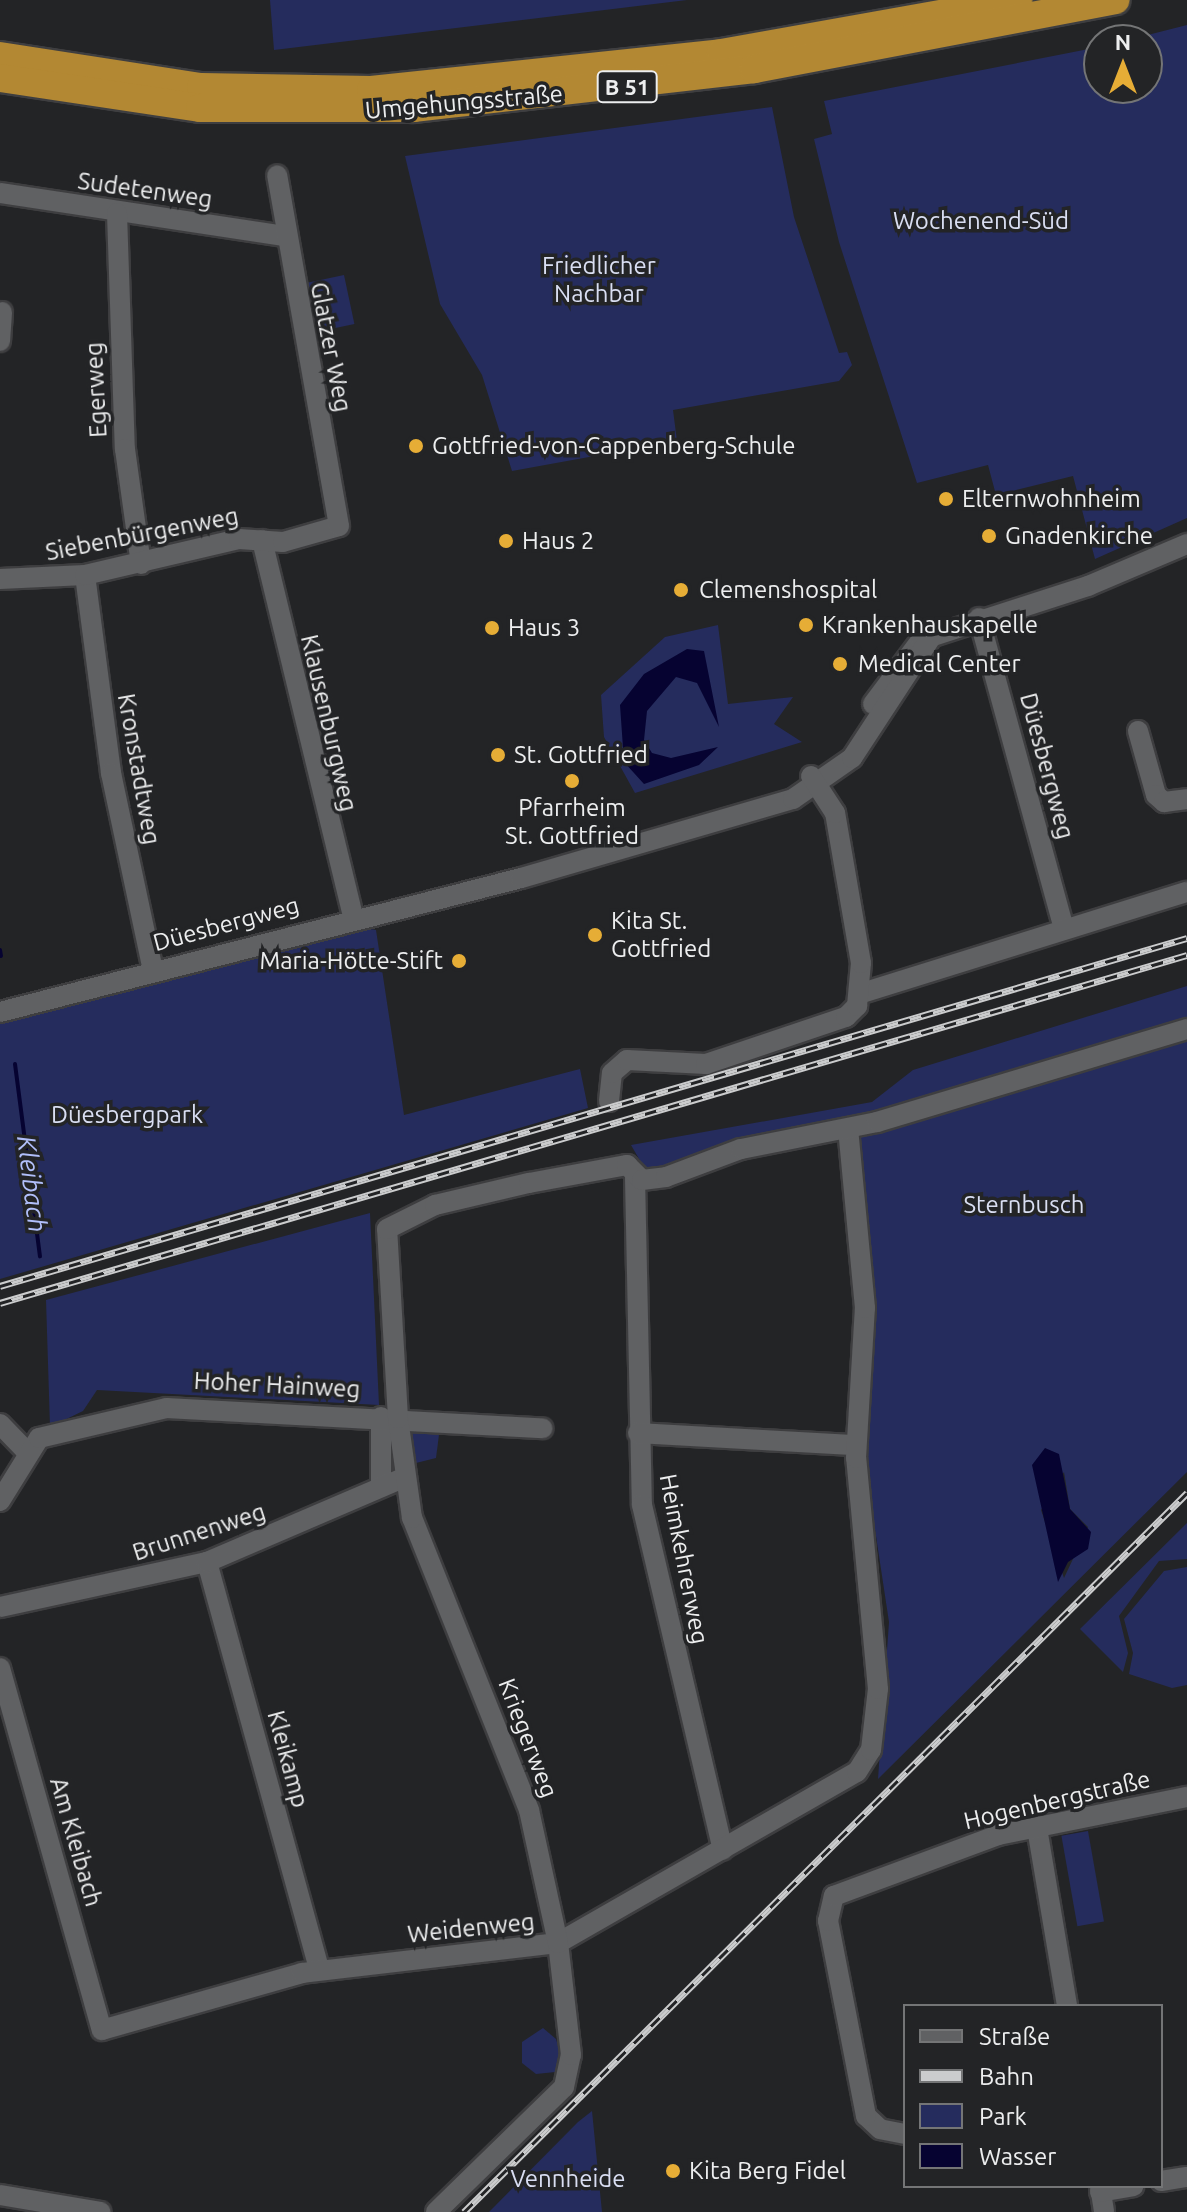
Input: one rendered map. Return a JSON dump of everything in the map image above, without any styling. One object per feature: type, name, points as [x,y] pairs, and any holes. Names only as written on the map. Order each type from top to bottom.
[{"type":"highway","name":"Umgehungsstraße","points":[[0,56],[201,87],[371,90],[695,57],[1018,0]]},
{"type":"highway","name":"Umgehungsstraße","points":[[0,78],[228,110],[429,107],[767,67],[1115,0]]},
{"type":"street","name":"Glatzer Weg","points":[[277,175],[283,236],[339,526]]},
{"type":"street","name":"Sudetenweg","points":[[0,193],[283,236]]},
{"type":"street","name":"Egerweg","points":[[117,213],[125,449],[141,564]]},
{"type":"street","points":[[0,341],[2,312]]},
{"type":"street","name":"Siebenbürgenweg","points":[[0,579],[85,575],[262,540],[283,542],[339,526]]},
{"type":"street","name":"Klausenburgweg","points":[[262,540],[353,917]]},
{"type":"street","name":"Düesbergweg","points":[[0,1012],[713,825],[814,781],[852,758],[933,634],[1088,586],[1187,544]]},
{"type":"street","name":"Kronstadtweg","points":[[85,575],[111,773],[153,970]]},
{"type":"street","name":"Düesbergweg","points":[[979,618],[1064,928]]},
{"type":"street","points":[[1138,731],[1156,795],[1164,802],[1187,799]]},
{"type":"street","points":[[814,781],[835,813],[862,993]]},
{"type":"street","points":[[609,1101],[612,1073],[627,1060],[706,1064],[846,1017],[862,993],[1187,892]]},
{"type":"street","points":[[635,1177],[666,1177],[741,1149],[848,1129],[1187,1029]]},
{"type":"street","points":[[638,1433],[856,1445],[865,1308],[848,1129]]},
{"type":"street","name":"Kriegerweg","points":[[436,2212],[567,2082],[571,2055],[558,1943],[529,1810],[432,1578],[389,1418],[385,1240],[394,1221],[435,1205],[627,1165],[635,1177]]},
{"type":"street","name":"Heimkehrerweg","points":[[635,1177],[638,1433],[642,1505],[723,1850]]},
{"type":"street","name":"Hoher Hainweg","points":[[27,1452],[48,1435],[167,1408],[542,1428]]},
{"type":"street","points":[[381,1486],[389,1418]]},
{"type":"street","points":[[0,1424],[27,1452],[0,1501]]},
{"type":"street","name":"Weidenweg","points":[[102,2030],[319,1970],[558,1943],[857,1772],[871,1750],[878,1689],[856,1445]]},
{"type":"street","name":"Brunnenweg","points":[[0,1607],[207,1562],[405,1477]]},
{"type":"street","name":"Kleikamp","points":[[207,1562],[319,1970]]},
{"type":"street","name":"Am Kleibach","points":[[0,1668],[102,2030]]},
{"type":"street","name":"Hogenbergstraße","points":[[903,2134],[880,2129],[866,2116],[828,1908],[846,1886],[1037,1828],[1187,1797]]},
{"type":"street","points":[[1037,1828],[1067,2004]]},
{"type":"street","points":[[1163,2181],[1187,2177]]},
{"type":"street","points":[[1101,2197],[1127,2188]]},
{"type":"street","points":[[0,2195],[101,2212]]},
{"type":"green space","points":[[270,0],[687,0],[274,50]]},
{"type":"green space","name":"Wochenend-Süd","points":[[1187,25],[1187,518],[1095,559],[1073,476],[996,495],[988,465],[917,483],[839,242],[814,139],[832,134],[824,101],[1083,50],[1083,104],[1163,104],[1163,31]]},
{"type":"green space","name":"Friedlicher Nachbar","points":[[772,107],[794,217],[839,353],[847,352],[852,365],[839,381],[673,410],[677,441],[512,471],[482,375],[440,304],[405,156]]},
{"type":"green space","points":[[344,275],[354,324],[309,333],[299,285]]},
{"type":"green space","points":[[718,625],[728,704],[793,697],[774,724],[802,742],[635,793],[604,737],[601,695],[665,637]]},
{"type":"green space","name":"Düesbergpark","points":[[357,927],[376,930],[404,1115],[580,1069],[588,1108],[0,1279],[0,1023]]},
{"type":"green space","name":"Sternbusch","points":[[1187,986],[1187,1472],[878,1779],[889,1622],[863,1450],[855,1132],[646,1171],[631,1145],[872,1102],[913,1070]],"holes":[[[1064,1472],[1070,1509],[1088,1527],[1064,1578],[1041,1510]]]},
{"type":"green space","points":[[370,1213],[379,1405],[97,1390],[83,1411],[50,1427],[46,1300]]},
{"type":"green space","points":[[409,1426],[440,1427],[436,1458],[412,1464]]},
{"type":"green space","points":[[1187,1523],[1187,1559],[1159,1561],[1119,1616],[1128,1653],[1123,1672],[1080,1629]]},
{"type":"green space","points":[[1187,1567],[1187,1685],[1172,1688],[1129,1674],[1133,1653],[1124,1619],[1164,1571]]},
{"type":"green space","points":[[1088,1831],[1104,1922],[1077,1926],[1061,1836]]},
{"type":"green space","points":[[543,2028],[556,2039],[565,2071],[536,2074],[522,2063],[522,2042]]},
{"type":"green space","name":"Vennheide","points":[[592,2111],[602,2212],[489,2212],[578,2122]]},
{"type":"water","points":[[687,649],[704,651],[719,727],[697,683],[676,677],[647,711],[644,740],[652,753],[671,758],[718,747],[699,765],[644,784],[624,762],[620,705],[644,674]]},
{"type":"water","points":[[1045,1448],[1059,1454],[1070,1509],[1091,1532],[1088,1549],[1068,1562],[1058,1582],[1032,1465]]},
{"type":"waterway","name":"Kleibach","points":[[0,950],[1,956]]},
{"type":"waterway","name":"Kleibach","points":[[15,1064],[40,1256]]},
{"type":"railway","points":[[0,1286],[1187,938]]},
{"type":"railway","points":[[0,1303],[1187,955]]},
{"type":"railway","points":[[464,2212],[1187,1493]]},
{"type":"place","name":"Gottfried-von-Cappenberg-Schule","points":[[416,446]]},
{"type":"place","name":"Elternwohnheim","points":[[946,499]]},
{"type":"place","name":"Gnadenkirche","points":[[989,536]]},
{"type":"place","name":"Haus 2","points":[[506,541]]},
{"type":"place","name":"Clemenshospital","points":[[681,590]]},
{"type":"place","name":"Krankenhauskapelle","points":[[806,625]]},
{"type":"place","name":"Haus 3","points":[[492,628]]},
{"type":"place","name":"Medical Center","points":[[840,664]]},
{"type":"place","name":"St. Gottfried","points":[[498,755]]},
{"type":"place","name":"Pfarrheim St. Gottfried","points":[[572,781]]},
{"type":"place","name":"Kita St. Gottfried","points":[[595,935]]},
{"type":"place","name":"Maria-Hötte-Stift","points":[[459,961]]},
{"type":"place","name":"Kita Berg Fidel","points":[[673,2171]]}]
